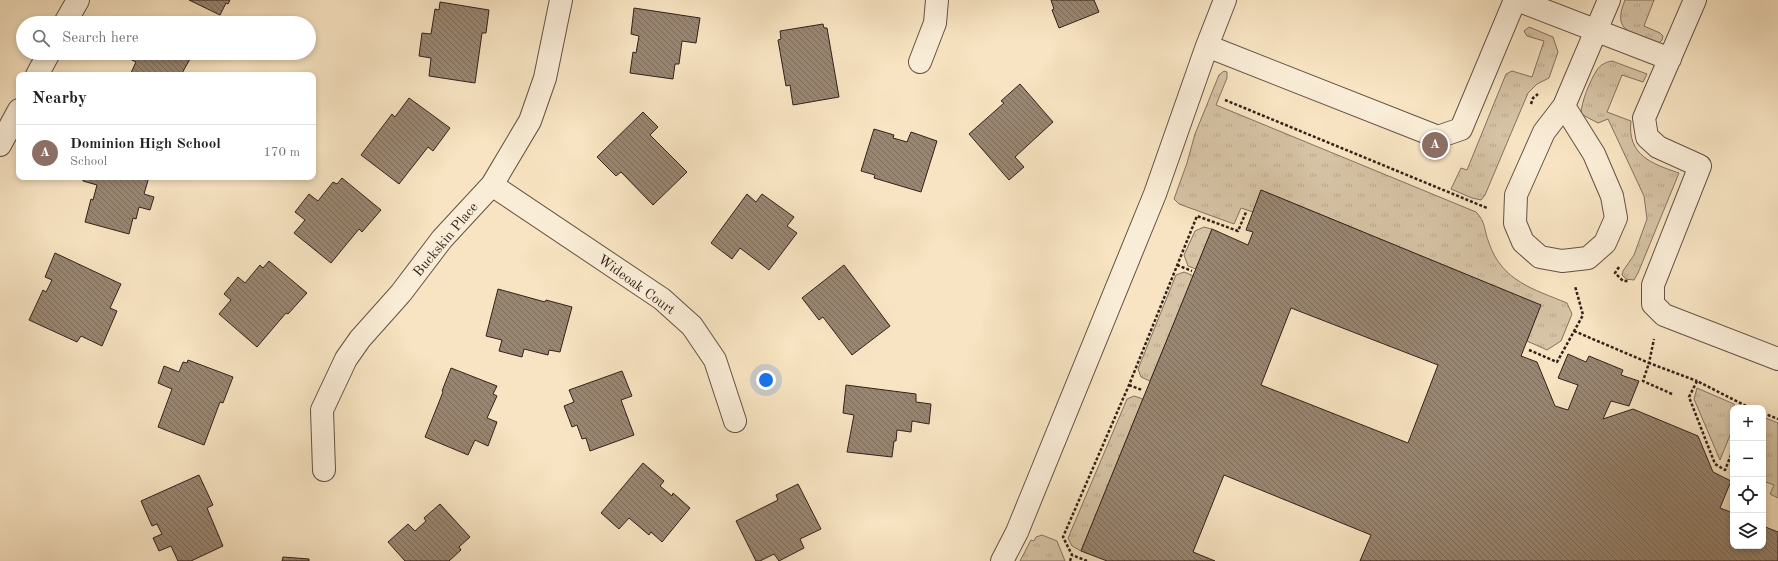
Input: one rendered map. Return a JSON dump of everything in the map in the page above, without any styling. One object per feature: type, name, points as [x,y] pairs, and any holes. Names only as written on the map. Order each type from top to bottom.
[{"type":"street","points":[[69,16],[78,0]]},
{"type":"street","name":"Buckskin Place","points":[[324,470],[322,410],[346,360],[360,339],[400,293],[442,239],[492,185],[530,121],[545,78],[561,0]]},
{"type":"street","points":[[920,62],[935,23],[937,0]]},
{"type":"street","points":[[1002,561],[1017,532],[1155,194],[1207,46],[1225,0]]},
{"type":"street","points":[[1207,46],[1438,137],[1461,129],[1516,0],[1596,32],[1670,59]]},
{"type":"street","points":[[1564,106],[1594,154],[1612,196],[1616,218],[1605,243],[1588,258],[1562,261],[1540,257],[1523,242],[1515,223],[1516,195],[1544,132],[1564,106],[1608,0]]},
{"type":"street","points":[[1695,0],[1644,118],[1647,137],[1658,147],[1700,166],[1653,285],[1653,304],[1664,315],[1778,359]]},
{"type":"street","points":[[40,72],[46,60]]},
{"type":"street","points":[[0,145],[16,116]]},
{"type":"street","name":"Wideoak Court","points":[[492,185],[662,299],[692,326],[715,360],[735,421]]},
{"type":"path","points":[[1225,100],[1487,208]]},
{"type":"path","points":[[1087,561],[1072,555],[1062,537],[1129,384],[1197,216],[1238,231],[1246,212]]},
{"type":"path","points":[[1177,265],[1192,271]]},
{"type":"path","points":[[1529,350],[1557,362],[1583,315],[1575,286]]},
{"type":"path","points":[[1574,331],[1649,363],[1697,381],[1744,405]]},
{"type":"path","points":[[1649,363],[1643,381],[1672,394]]},
{"type":"path","points":[[1697,381],[1689,397],[1715,464],[1725,470],[1730,458]]},
{"type":"path","points":[[1129,384],[1142,390]]},
{"type":"path","points":[[1766,414],[1778,419]]},
{"type":"path","points":[[1070,561],[1072,555]]},
{"type":"green space","points":[[1625,0],[1654,0],[1644,26],[1660,33],[1663,36],[1659,43],[1633,34],[1623,25],[1621,11]]},
{"type":"green space","points":[[1529,27],[1553,37],[1558,52],[1549,78],[1537,84],[1528,93],[1485,195],[1481,200],[1472,198],[1451,189],[1461,168],[1467,170],[1506,74],[1512,71],[1532,77],[1544,41],[1527,36],[1524,31]]},
{"type":"green space","points":[[1612,61],[1647,74],[1643,82],[1622,75],[1607,112],[1631,121],[1633,142],[1637,150],[1643,156],[1651,162],[1679,173],[1634,280],[1626,279],[1622,275],[1623,271],[1634,255],[1647,219],[1644,196],[1608,119],[1598,123],[1581,114],[1584,98],[1594,74],[1601,65]]},
{"type":"green space","points":[[1224,71],[1227,72],[1227,78],[1216,105],[1476,212],[1483,223],[1487,239],[1495,256],[1510,275],[1531,288],[1567,303],[1572,314],[1561,341],[1547,350],[1527,341],[1540,305],[1261,190],[1253,212],[1241,208],[1234,224],[1179,204],[1174,199],[1187,163],[1195,134],[1219,75]]},
{"type":"green space","points":[[1204,227],[1212,229],[1196,269],[1188,266],[1184,255],[1195,231]]},
{"type":"green space","points":[[1184,272],[1194,276],[1150,381],[1141,377],[1138,369],[1176,275]]},
{"type":"green space","points":[[1697,388],[1734,405],[1730,405],[1730,435],[1720,460],[1694,399]]},
{"type":"green space","points":[[1134,396],[1143,399],[1081,551],[1072,546],[1068,538],[1127,399]]},
{"type":"green space","points":[[1766,418],[1778,423],[1778,498],[1770,494],[1774,485],[1766,482]]},
{"type":"green space","points":[[1042,535],[1057,541],[1065,561],[1020,561],[1031,540],[1034,541],[1036,537]]},
{"type":"building","points":[[189,0],[230,0],[228,4],[226,3],[220,15]]},
{"type":"building","points":[[1051,0],[1094,0],[1099,12],[1059,28],[1052,10],[1054,9]]},
{"type":"building","points":[[440,2],[489,10],[486,33],[482,33],[475,83],[429,76],[431,58],[419,56],[422,33],[431,34],[435,9],[439,10]]},
{"type":"building","points":[[634,8],[700,18],[696,43],[682,41],[679,64],[675,64],[673,79],[630,73],[633,52],[636,53],[639,36],[631,34]]},
{"type":"building","points":[[823,24],[824,28],[827,28],[839,97],[793,105],[790,85],[786,86],[778,40],[781,39],[780,31]]},
{"type":"building","points":[[132,60],[189,60],[183,72],[131,72],[136,62]]},
{"type":"building","points":[[1020,84],[1053,122],[1015,157],[1024,167],[1009,180],[969,134],[1004,103],[1001,101]]},
{"type":"building","points":[[409,98],[450,128],[433,151],[428,147],[399,184],[361,155],[392,114],[395,117]]},
{"type":"building","points":[[643,112],[658,127],[650,135],[687,172],[653,205],[621,172],[616,176],[597,157]]},
{"type":"building","points":[[874,129],[894,135],[893,138],[907,142],[911,132],[937,141],[921,192],[874,178],[875,175],[861,171]]},
{"type":"building","points":[[342,178],[381,210],[362,232],[359,229],[331,263],[294,233],[305,220],[295,212],[309,194],[318,201],[333,182],[337,184]]},
{"type":"building","points":[[148,180],[144,194],[154,197],[150,210],[139,207],[136,219],[133,218],[129,234],[85,222],[91,199],[93,200],[97,185],[83,181]]},
{"type":"building","points":[[1261,190],[1541,305],[1521,356],[1537,362],[1555,406],[1568,410],[1578,385],[1558,378],[1568,354],[1586,362],[1589,356],[1623,370],[1621,375],[1639,381],[1629,406],[1611,401],[1603,419],[1633,409],[1698,436],[1713,472],[1730,480],[1720,508],[1730,512],[1730,549],[1766,549],[1766,527],[1778,532],[1778,561],[1360,561],[1371,535],[1224,475],[1193,552],[1215,561],[1107,561],[1081,551],[1212,229],[1248,245],[1253,232],[1246,230]],"holes":[[[1291,308],[1438,365],[1408,443],[1261,385]]]},
{"type":"building","points":[[747,194],[756,202],[762,194],[794,217],[787,226],[797,233],[769,270],[740,248],[732,259],[711,243]]},
{"type":"building","points":[[55,253],[121,284],[110,308],[117,311],[102,346],[81,336],[77,342],[29,320],[43,290],[46,292],[52,280],[45,277]]},
{"type":"building","points":[[269,261],[307,293],[288,314],[286,313],[257,347],[219,314],[231,300],[224,294],[238,277],[245,283],[260,265],[263,268]]},
{"type":"building","points":[[844,265],[890,326],[852,355],[823,317],[819,320],[802,298]]},
{"type":"building","points":[[498,289],[545,302],[546,300],[572,307],[560,352],[549,350],[548,355],[524,349],[522,357],[499,351],[502,340],[486,336]]},
{"type":"building","points":[[188,360],[233,377],[223,403],[220,402],[204,445],[158,427],[172,389],[158,383],[164,366],[179,372],[183,362],[187,363]]},
{"type":"building","points":[[451,368],[497,386],[493,394],[497,396],[487,418],[497,422],[488,446],[475,440],[468,455],[425,437]]},
{"type":"building","points":[[622,371],[632,396],[621,400],[634,435],[590,451],[586,438],[582,439],[577,425],[572,427],[564,406],[574,402],[569,390]]},
{"type":"building","points":[[846,385],[916,394],[916,402],[931,404],[929,424],[912,421],[911,432],[897,430],[892,457],[847,452],[854,415],[843,413]]},
{"type":"building","points":[[643,463],[664,481],[660,486],[672,496],[673,493],[690,508],[662,542],[651,532],[649,535],[629,518],[619,529],[601,513]]},
{"type":"building","points":[[199,475],[213,505],[207,508],[223,546],[191,561],[178,561],[171,546],[159,551],[153,538],[162,534],[157,524],[152,526],[141,501]]},
{"type":"building","points":[[798,484],[821,529],[800,539],[804,548],[779,561],[774,554],[760,561],[756,561],[736,521],[778,500],[776,495]]},
{"type":"building","points":[[440,504],[470,537],[459,547],[461,550],[449,561],[405,561],[388,542],[408,524],[415,531],[426,521],[424,518]]},
{"type":"building","points":[[283,557],[309,559],[309,561],[282,561]]},
{"type":"place","name":"Dominion High School","points":[[1435,145]]}]
